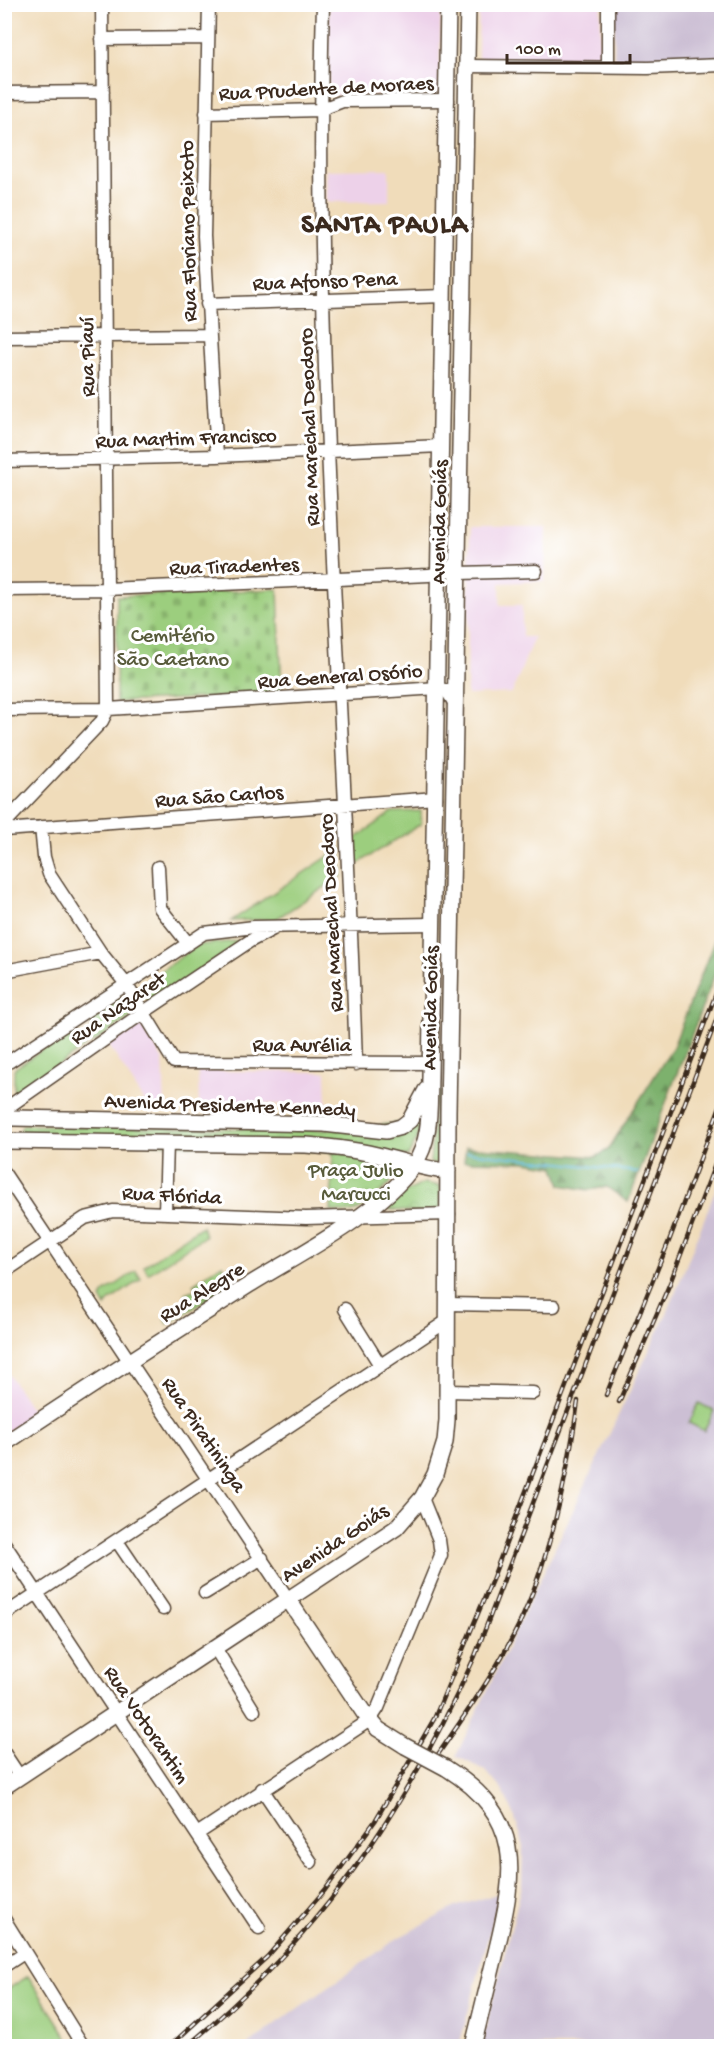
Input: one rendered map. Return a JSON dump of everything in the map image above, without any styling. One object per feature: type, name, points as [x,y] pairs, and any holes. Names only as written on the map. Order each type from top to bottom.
[{"type":"main road","name":"Avenida Goiás","points":[[414,1167],[427,1136],[430,1070],[448,4]]},
{"type":"main road","name":"Avenida Goiás","points":[[4,1787],[383,1538],[407,1518],[422,1498],[441,1460],[445,1442],[448,1391],[448,1112],[468,4]]},
{"type":"main road","points":[[430,1070],[440,1063],[444,1067],[448,1112]]},
{"type":"main road","name":"Avenida Presidente Kennedy","points":[[8,1110],[324,1124],[386,1131],[400,1127],[410,1120],[424,1098],[430,1070]]},
{"type":"main road","points":[[4,1139],[8,1110]]},
{"type":"main road","name":"Avenida Presidente Kennedy","points":[[4,1139],[322,1146],[370,1154],[414,1167],[448,1171]]},
{"type":"main road","name":"Rua Alegre","points":[[4,1444],[130,1360],[356,1218],[382,1199],[414,1167]]},
{"type":"main road","name":"Rua Piratininga","points":[[288,1599],[378,1729],[465,1780],[490,1805],[505,1834],[510,1859],[508,1899],[473,2046]]},
{"type":"street","name":"Rua Piauí","points":[[102,4],[108,708]]},
{"type":"street","name":"Rua Floriano Peixoto","points":[[208,4],[204,236],[208,335],[217,456]]},
{"type":"street","name":"Rua Marechal Deodoro","points":[[323,4],[320,110],[323,300],[333,581],[352,926],[356,1065]]},
{"type":"street","points":[[608,4],[608,68]]},
{"type":"street","points":[[102,39],[208,38]]},
{"type":"street","points":[[466,66],[608,68],[722,65]]},
{"type":"street","points":[[4,93],[103,92]]},
{"type":"street","name":"Rua Prudente de Moraes","points":[[206,113],[320,110],[343,101],[448,100]]},
{"type":"street","name":"Rua Afonso Pena","points":[[207,304],[444,296]]},
{"type":"street","points":[[4,338],[208,335]]},
{"type":"street","name":"Rua Martim Francisco","points":[[4,461],[217,456],[441,446]]},
{"type":"street","points":[[439,574],[459,566],[536,571]]},
{"type":"street","name":"Rua Tiradentes","points":[[4,590],[333,581],[439,574]]},
{"type":"street","name":"Rua General Osório","points":[[4,710],[108,708],[438,688],[447,691],[455,704]]},
{"type":"street","points":[[4,824],[102,721],[108,708]]},
{"type":"street","name":"Rua São Carlos","points":[[4,830],[436,798]]},
{"type":"street","points":[[41,827],[44,857],[49,874],[101,953],[144,1011]]},
{"type":"street","points":[[158,867],[160,908],[187,942]]},
{"type":"street","name":"Rua Nazaret","points":[[4,1065],[187,942],[204,933],[239,928],[432,924]]},
{"type":"street","name":"Rua Nazaret","points":[[8,1110],[144,1011],[250,941],[280,927]]},
{"type":"street","points":[[239,928],[247,934],[250,941]]},
{"type":"street","points":[[4,971],[101,953]]},
{"type":"street","name":"Rua Aurélia","points":[[144,1011],[174,1062],[356,1065],[430,1070]]},
{"type":"street","points":[[165,1213],[167,1143]]},
{"type":"street","name":"Rua Piratininga","points":[[4,1173],[211,1479],[288,1599]]},
{"type":"street","name":"Rua Flórida","points":[[4,1272],[85,1218],[99,1213],[165,1213],[254,1218],[356,1218],[449,1214]]},
{"type":"street","points":[[447,1304],[554,1306]]},
{"type":"street","points":[[345,1309],[380,1365]]},
{"type":"street","points":[[4,1616],[447,1321]]},
{"type":"street","points":[[448,1391],[533,1393]]},
{"type":"street","points":[[197,1834],[262,1789],[370,1720],[378,1708],[441,1555],[439,1540],[422,1498]]},
{"type":"street","points":[[117,1541],[163,1609]]},
{"type":"street","name":"Rua Votorantim","points":[[4,1543],[259,1928]]},
{"type":"street","points":[[205,1593],[262,1558]]},
{"type":"street","points":[[214,1648],[254,1711]]},
{"type":"street","points":[[4,1753],[20,1777]]},
{"type":"street","points":[[262,1789],[311,1862]]},
{"type":"street","points":[[4,1919],[83,2046]]},
{"type":"street","points":[[4,1966],[24,1953]]},
{"type":"shaded area","points":[[329,5],[441,5],[439,94],[329,95]]},
{"type":"shaded area","points":[[479,5],[601,5],[599,63],[478,58]]},
{"type":"shaded area","points":[[615,5],[721,5],[721,62],[614,62]]},
{"type":"shaded area","points":[[389,169],[389,201],[327,202],[326,170]]},
{"type":"shaded area","points":[[470,527],[546,527],[545,581],[500,583],[500,605],[522,605],[522,637],[534,637],[512,693],[467,695]]},
{"type":"shaded area","points":[[140,1023],[163,1060],[165,1109],[161,1112],[152,1113],[108,1044]]},
{"type":"shaded area","points":[[198,1071],[326,1072],[327,1104],[199,1104]]},
{"type":"shaded area","points":[[721,1176],[721,2046],[481,2046],[522,1886],[523,1843],[503,1791],[484,1770],[456,1756],[669,1309]]},
{"type":"shaded area","points":[[5,1369],[34,1413],[4,1433]]},
{"type":"shaded area","points":[[500,1893],[459,2046],[247,2046],[398,1938],[455,1907]]},
{"type":"green space","name":"Cemitério São Caetano","points":[[278,589],[282,694],[116,702],[117,596]]},
{"type":"green space","points":[[421,811],[421,824],[356,865],[355,839],[392,812]]},
{"type":"green space","points":[[341,848],[342,876],[276,919],[231,921]]},
{"type":"green space","points":[[720,926],[721,958],[628,1202],[607,1187],[589,1190],[561,1185],[555,1167],[526,1162],[464,1161],[466,1147],[596,1157],[608,1150],[673,1047]]},
{"type":"green space","points":[[245,940],[150,1004],[139,986],[198,945]]},
{"type":"green space","points":[[121,998],[132,1016],[91,1044],[91,1017]]},
{"type":"green space","points":[[70,1031],[86,1046],[14,1096],[14,1069]]},
{"type":"green space","points":[[442,1091],[442,1161],[437,1165],[430,1163],[436,1092]]},
{"type":"green space","points":[[420,1121],[417,1139],[408,1156],[17,1137],[23,1125],[323,1130]]},
{"type":"green space","name":"Praça Julio Marcucci","points":[[333,1151],[372,1159],[389,1167],[392,1175],[390,1184],[359,1210],[349,1213],[331,1211]]},
{"type":"green space","points":[[424,1183],[440,1186],[441,1211],[419,1213],[384,1209],[398,1196]]},
{"type":"green space","points":[[202,1226],[205,1236],[148,1274],[144,1266]]},
{"type":"green space","points":[[222,1264],[234,1283],[208,1299],[196,1282]]},
{"type":"green space","points":[[136,1271],[141,1279],[107,1303],[106,1307],[101,1298],[104,1293]]},
{"type":"green space","points":[[196,1282],[208,1299],[168,1324],[165,1319],[185,1306],[185,1293],[193,1290],[199,1300],[203,1297],[193,1284]]},
{"type":"green space","points":[[699,1403],[714,1411],[704,1431],[689,1423]]},
{"type":"green space","points":[[28,1976],[73,2046],[5,2046],[5,1991]]},
{"type":"waterway","points":[[467,1152],[638,1172]]},
{"type":"railway","points":[[170,2046],[267,1957],[325,1890],[375,1821],[434,1719],[492,1580],[722,978]]},
{"type":"railway","points":[[187,2046],[235,2004],[278,1961],[355,1868],[388,1819],[448,1713],[475,1656],[722,1005]]},
{"type":"railway","points":[[606,1395],[669,1241],[722,1101]]},
{"type":"railway","points":[[619,1402],[670,1283],[722,1146]]},
{"type":"railway","points":[[430,1766],[502,1656],[533,1592],[558,1511],[578,1401]]},
{"type":"district","name":"SANTA PAULA","points":[[385,223]]}]
